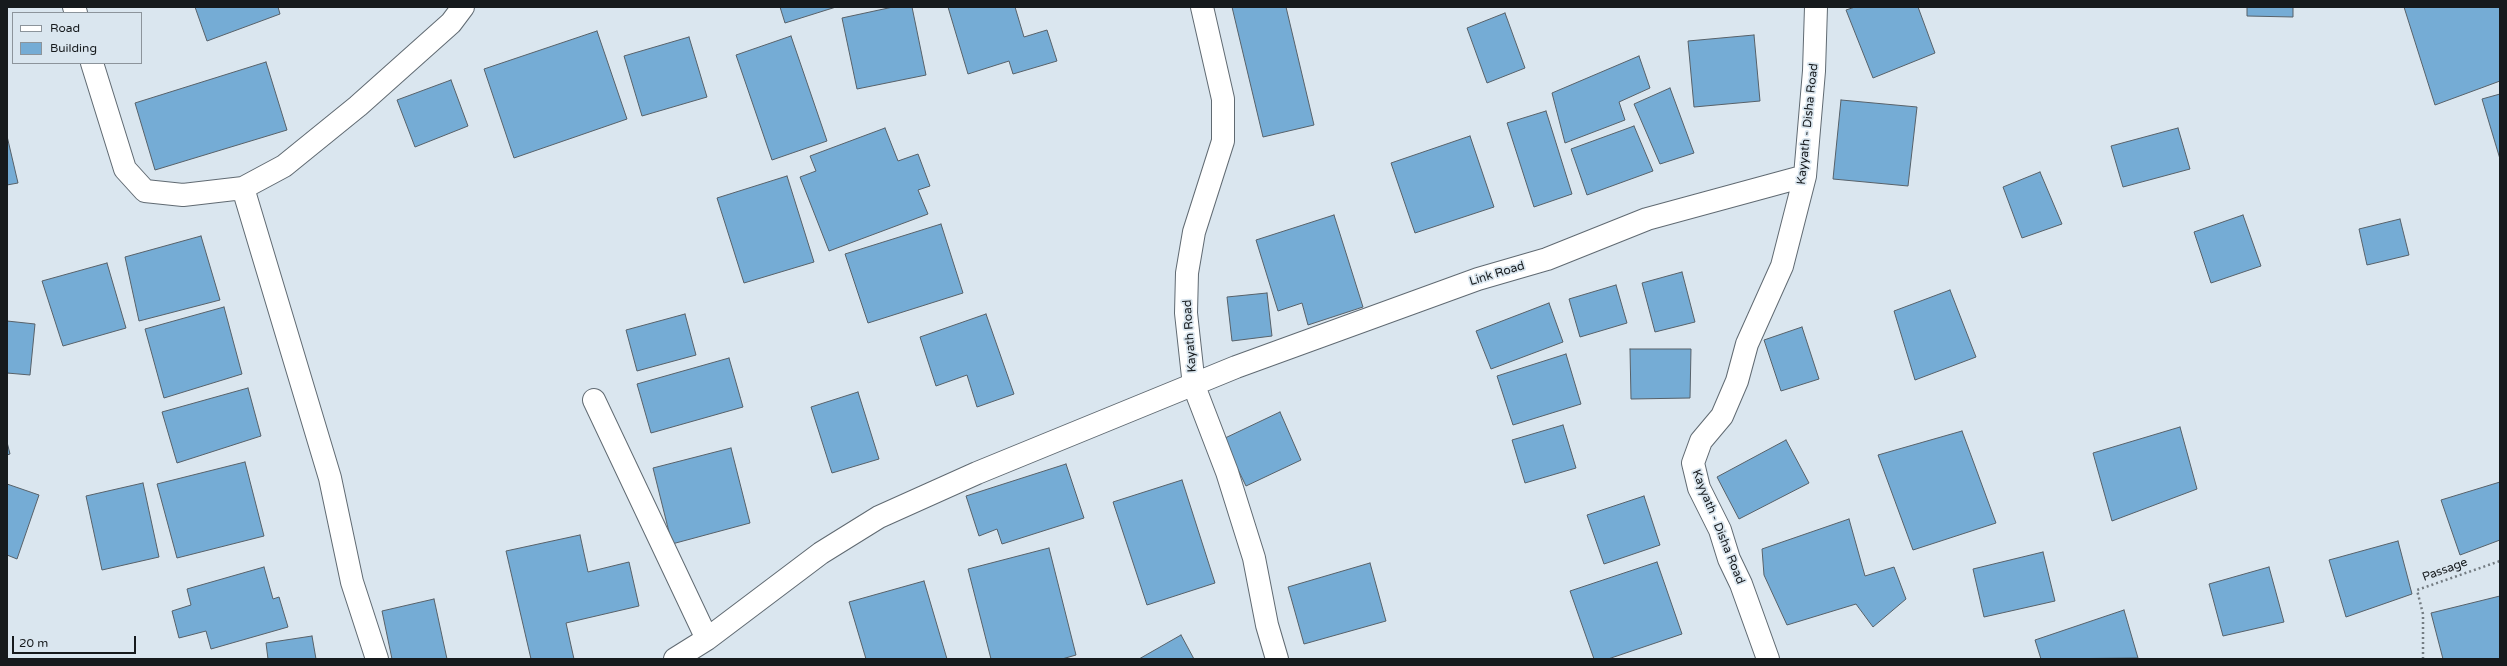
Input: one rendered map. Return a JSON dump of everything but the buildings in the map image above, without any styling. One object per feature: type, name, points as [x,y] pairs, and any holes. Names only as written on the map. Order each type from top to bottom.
[{"type":"street","points":[[92,64],[125,169],[145,191],[183,195],[243,188],[284,166],[358,106],[451,23],[463,7]]},
{"type":"street","name":"Kayath Road","points":[[1202,7],[1223,100],[1223,141],[1194,232],[1187,273],[1186,313],[1194,386],[1227,472],[1254,558],[1267,625],[1277,659]]},
{"type":"street","name":"Kayyath - Disha Road","points":[[1768,659],[1741,584],[1729,559],[1720,530],[1700,488],[1692,463],[1701,441],[1722,416],[1737,381],[1747,344],[1782,266],[1804,176],[1814,71],[1816,7]]},
{"type":"street","name":"Link Road","points":[[675,659],[707,639],[821,553],[879,517],[977,472],[1194,386],[1236,367],[1478,279],[1547,259],[1647,219],[1804,176]]},
{"type":"street","points":[[243,188],[330,478],[352,582],[377,659]]},
{"type":"street","points":[[594,400],[707,639]]},
{"type":"path","name":"Passage","points":[[2423,659],[2423,614],[2417,590],[2500,561]]}]
